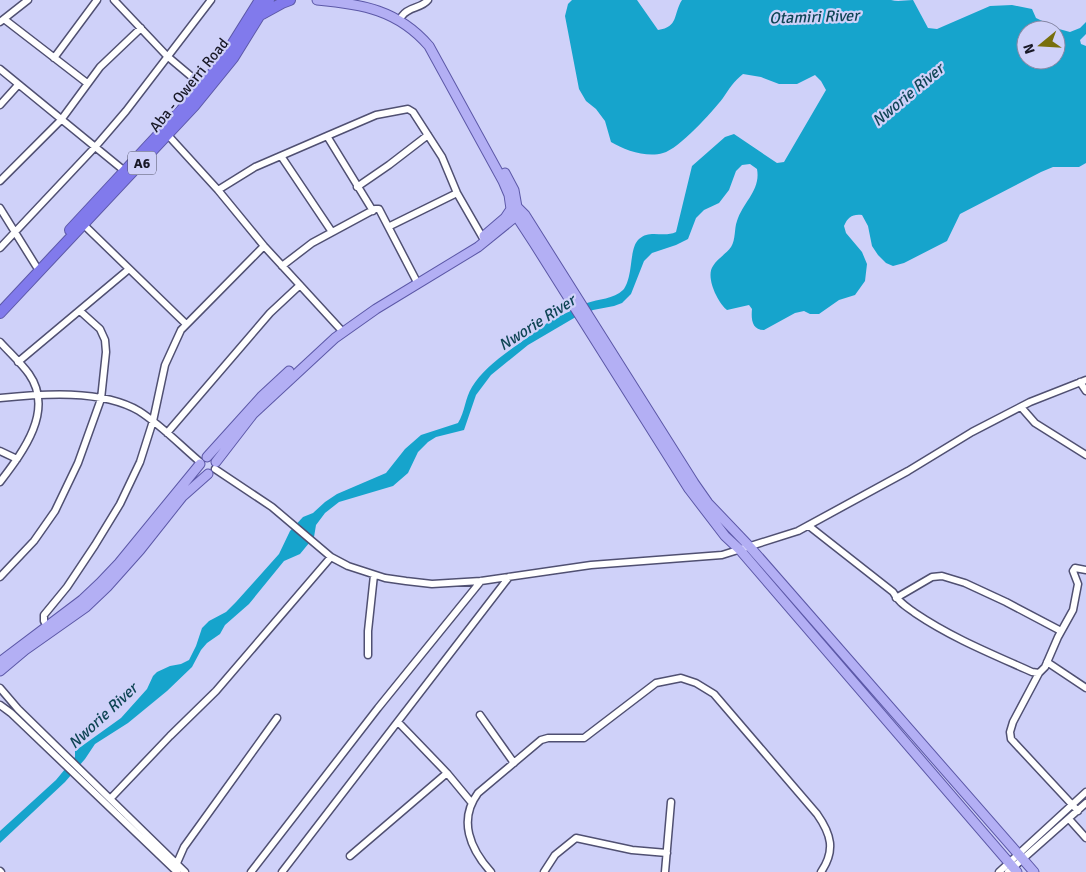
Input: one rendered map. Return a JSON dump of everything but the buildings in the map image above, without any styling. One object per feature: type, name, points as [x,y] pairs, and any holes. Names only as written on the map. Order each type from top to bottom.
[{"type":"highway","points":[[251,0],[257,14],[290,0]]},
{"type":"highway","name":"Aba - Owerri Road","points":[[257,14],[260,0]]},
{"type":"highway","name":"Aba - Owerri Road","points":[[0,313],[84,225],[127,174],[233,58],[257,14],[269,0]]},
{"type":"highway","name":"Aba - Owerri Road","points":[[0,303],[127,174]]},
{"type":"main road","points":[[317,0],[350,4],[379,11],[404,22],[421,36],[436,57],[503,181],[519,220],[570,293],[689,489],[725,536],[740,550],[1012,869]]},
{"type":"main road","points":[[361,0],[402,16],[422,29],[440,53],[514,190],[514,211]]},
{"type":"main road","points":[[0,671],[82,600],[119,563],[202,461],[269,390],[341,330],[483,240],[514,211]]},
{"type":"main road","points":[[590,326],[698,490],[750,546],[1034,872]]},
{"type":"main road","points":[[0,662],[49,628],[86,607],[107,587],[140,550],[182,496],[213,468],[253,414],[341,330]]},
{"type":"main road","points":[[202,461],[212,458],[213,468]]},
{"type":"main road","points":[[202,461],[202,471],[213,468]]},
{"type":"street","points":[[28,0],[2,20],[87,83]]},
{"type":"street","points":[[54,58],[97,0]]},
{"type":"street","points":[[114,0],[167,56],[205,88]]},
{"type":"street","points":[[0,248],[15,234],[126,111],[211,0]]},
{"type":"street","points":[[402,16],[406,10],[424,5],[428,0]]},
{"type":"street","points":[[0,181],[61,120],[100,67],[141,28]]},
{"type":"street","points":[[0,69],[127,174]]},
{"type":"street","points":[[0,105],[18,85]]},
{"type":"street","points":[[218,190],[255,167],[376,115],[408,109],[413,112],[442,157],[457,193],[483,240]]},
{"type":"street","points":[[165,132],[218,190],[264,246],[341,330]]},
{"type":"street","points":[[357,187],[428,135]]},
{"type":"street","points":[[327,136],[372,211]]},
{"type":"street","points":[[281,156],[332,232]]},
{"type":"street","points":[[390,226],[457,193]]},
{"type":"street","points":[[0,208],[36,266]]},
{"type":"street","points":[[282,266],[304,248],[377,208],[381,210],[390,226],[416,282]]},
{"type":"street","points":[[84,225],[186,324]]},
{"type":"street","points":[[49,628],[44,615],[67,587],[95,545],[120,504],[142,457],[153,421],[167,360],[181,330],[264,246]]},
{"type":"street","points":[[18,362],[129,269]]},
{"type":"street","points":[[167,433],[270,313],[300,285]]},
{"type":"street","points":[[0,577],[34,541],[55,511],[78,463],[101,398],[106,352],[105,340],[100,329],[80,311]]},
{"type":"street","points":[[0,342],[30,375],[38,395],[38,410],[35,424],[17,459],[0,482]]},
{"type":"street","points":[[213,468],[272,507],[331,557],[348,566],[374,575],[432,584],[482,581],[591,565],[722,555],[740,550],[809,526],[972,432],[1021,407],[1083,381],[1086,391]]},
{"type":"street","points":[[0,398],[38,395],[101,398],[125,404],[138,410],[153,421],[202,461]]},
{"type":"street","points":[[1021,407],[1035,423],[1086,456]]},
{"type":"street","points":[[0,451],[17,459]]},
{"type":"street","points":[[809,526],[893,592],[896,598],[931,624],[965,642],[1032,672],[1039,673]]},
{"type":"street","points":[[110,798],[216,691],[331,557]]},
{"type":"street","points":[[1078,811],[1011,739],[1010,732],[1013,722],[1039,673],[1047,662],[1073,610],[1078,584],[1073,571],[1078,567],[1086,570]]},
{"type":"street","points":[[368,655],[368,631],[374,575]]},
{"type":"street","points":[[896,598],[932,577],[942,576],[965,583],[1061,631]]},
{"type":"street","points":[[282,872],[509,578]]},
{"type":"street","points":[[251,872],[382,702],[482,581]]},
{"type":"street","points":[[1047,662],[1086,688]]},
{"type":"street","points":[[491,872],[473,846],[467,820],[471,802],[478,793],[541,740],[548,738],[584,738],[656,683],[681,678],[714,694],[817,814],[827,828],[831,850],[829,861],[821,872]]},
{"type":"street","points":[[0,688],[18,709],[71,760],[77,772],[177,872]]},
{"type":"street","points":[[0,705],[11,713],[66,766],[77,772],[110,798],[185,872]]},
{"type":"street","points":[[480,715],[514,763]]},
{"type":"street","points":[[177,863],[184,847],[277,718]]},
{"type":"street","points":[[398,722],[447,773],[471,802]]},
{"type":"street","points":[[350,856],[447,773]]},
{"type":"street","points":[[999,872],[1012,869],[1021,857],[1086,792]]},
{"type":"street","points":[[665,872],[671,802]]},
{"type":"street","points":[[1021,857],[1086,803]]},
{"type":"street","points":[[1069,819],[1086,838]]},
{"type":"street","points":[[544,872],[555,855],[576,838],[632,850],[667,853]]},
{"type":"street","points":[[479,872],[486,866]]},
{"type":"water","points":[[572,0],[637,0],[658,30],[672,23],[682,0],[913,0],[928,28],[937,29],[990,6],[1012,5],[1032,9],[1036,18],[1040,20],[1016,20],[1016,70],[1066,70],[1066,31],[1070,32],[1080,28],[1086,22],[1086,34],[1080,40],[1081,44],[1086,46],[1086,163],[1079,167],[1053,167],[960,214],[947,241],[904,263],[893,266],[886,263],[872,246],[868,226],[862,215],[851,217],[844,226],[846,233],[862,252],[867,264],[865,281],[855,295],[839,300],[819,314],[810,314],[804,311],[795,313],[764,330],[760,330],[755,326],[752,320],[752,309],[749,305],[727,310],[723,307],[714,290],[711,277],[713,266],[733,244],[737,221],[754,190],[758,176],[757,169],[750,164],[742,165],[736,171],[729,190],[719,203],[704,210],[696,218],[688,239],[652,253],[644,261],[631,294],[622,303],[593,310],[574,318],[528,345],[491,375],[476,395],[464,430],[436,437],[428,442],[418,452],[408,473],[393,486],[339,502],[325,513],[316,525],[314,537],[300,554],[284,561],[249,604],[225,625],[220,634],[207,643],[192,667],[167,691],[128,723],[95,744],[65,782],[0,843],[0,831],[56,780],[75,757],[75,751],[121,718],[147,689],[157,672],[189,660],[202,628],[209,621],[226,612],[236,602],[279,554],[290,531],[303,517],[313,513],[337,494],[386,473],[405,449],[421,435],[458,423],[470,391],[479,377],[498,359],[552,319],[587,303],[615,295],[623,290],[629,278],[636,242],[643,236],[676,232],[692,166],[725,137],[734,134],[777,163],[784,162],[826,90],[815,75],[797,84],[779,84],[761,77],[743,74],[734,82],[723,98],[703,120],[678,145],[663,153],[643,154],[622,148],[611,142],[605,121],[596,109],[586,101],[579,89],[565,16],[568,4]]},
{"type":"water label","name":"Otamiri River","points":[[814,17]]},
{"type":"water label","name":"Nworie River","points":[[908,95]]},
{"type":"water label","name":"Nworie River","points":[[537,323]]},
{"type":"water label","name":"Nworie River","points":[[103,716]]}]
